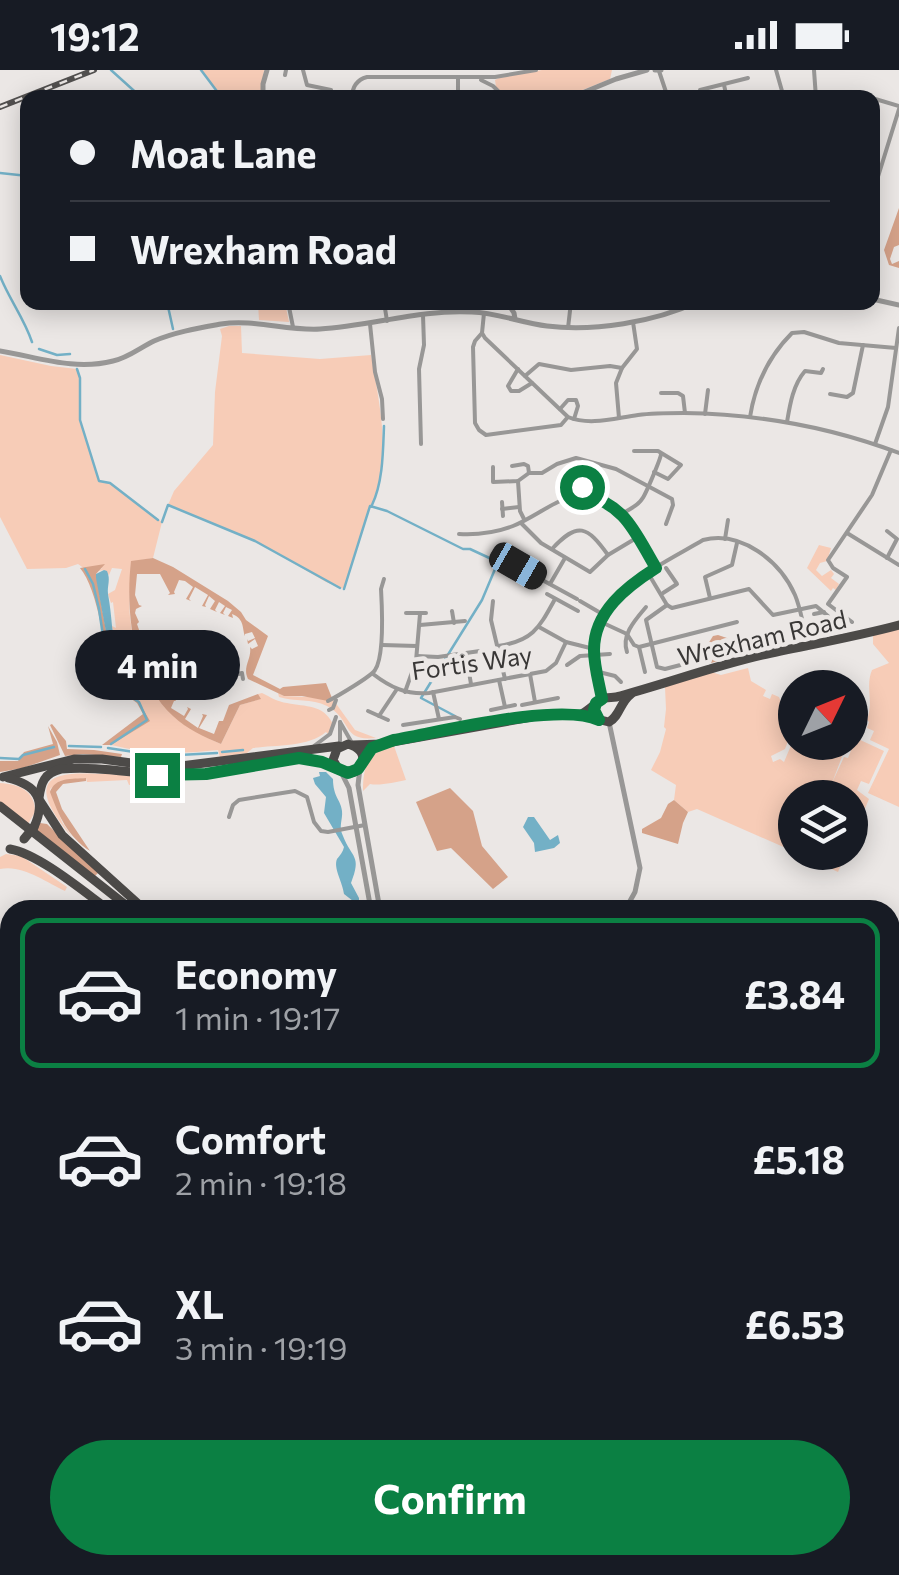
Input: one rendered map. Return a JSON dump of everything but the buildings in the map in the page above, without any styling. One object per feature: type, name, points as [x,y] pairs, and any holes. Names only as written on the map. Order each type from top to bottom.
[{"type":"highway","name":"Wrexham Road","points":[[580,714],[602,701],[762,655],[899,625]]},
{"type":"highway","points":[[618,708],[634,691]]},
{"type":"highway","points":[[602,701],[615,702],[617,715],[604,721],[595,714],[602,701]]},
{"type":"highway","name":"Wrexham Road","points":[[1,778],[74,758],[181,766],[380,744],[548,714],[580,714],[604,721]]},
{"type":"highway","points":[[4,851],[24,839],[34,827],[39,815],[40,786],[47,774],[61,769],[190,775],[299,758],[351,773],[380,744]]},
{"type":"highway","points":[[339,770],[333,756],[346,745],[360,751],[362,762]]},
{"type":"highway","points":[[87,856],[54,819],[44,790],[55,775],[88,769]]},
{"type":"highway","points":[[1,778],[29,786],[54,825],[135,900]]},
{"type":"highway","points":[[0,806],[119,900]]},
{"type":"highway","points":[[0,814],[109,900]]},
{"type":"highway","points":[[4,851],[21,851],[95,900]]},
{"type":"street","points":[[303,70],[307,85],[324,90]]},
{"type":"street","points":[[353,90],[361,78],[367,77],[475,78],[536,70]]},
{"type":"street","points":[[613,70],[616,79]]},
{"type":"street","points":[[589,90],[648,70]]},
{"type":"street","points":[[458,77],[458,90]]},
{"type":"street","points":[[493,86],[495,77]]},
{"type":"street","points":[[475,78],[497,90]]},
{"type":"street","points":[[700,90],[748,78]]},
{"type":"street","points":[[724,84],[725,90]]},
{"type":"street","points":[[880,171],[899,107]]},
{"type":"street","points":[[290,310],[293,327]]},
{"type":"street","points":[[385,310],[387,320]]},
{"type":"street","points":[[0,351],[64,364],[91,364],[112,362],[156,340],[217,325],[244,323],[313,330],[370,324],[438,310]]},
{"type":"street","points":[[452,310],[568,328],[633,322],[677,310]]},
{"type":"street","points":[[512,310],[515,319]]},
{"type":"street","points":[[568,328],[570,310]]},
{"type":"street","points":[[484,313],[482,333],[473,347],[478,430],[486,435],[561,425],[571,418],[578,406],[576,400],[568,400],[560,409]]},
{"type":"street","points":[[421,444],[422,314]]},
{"type":"street","points":[[620,418],[616,382],[636,349],[633,322]]},
{"type":"street","points":[[370,324],[383,419]]},
{"type":"street","points":[[875,444],[897,365],[899,328]]},
{"type":"street","points":[[482,333],[571,418],[587,422],[685,413],[750,417],[786,422],[899,453]]},
{"type":"street","points":[[750,417],[753,396],[763,373],[792,333],[840,343],[896,348]]},
{"type":"street","points":[[830,394],[847,398],[853,393],[863,346]]},
{"type":"street","points":[[525,376],[539,364],[572,370],[622,368]]},
{"type":"street","points":[[518,369],[508,386],[510,391],[519,392],[532,382]]},
{"type":"street","points":[[786,422],[802,374],[821,373],[822,369]]},
{"type":"street","points":[[661,393],[684,396],[685,413]]},
{"type":"street","points":[[705,414],[708,393]]},
{"type":"street","points":[[634,450],[651,450],[680,465],[668,479],[654,472]]},
{"type":"street","points":[[855,583],[828,560],[878,484],[892,450]]},
{"type":"street","points":[[622,515],[641,501],[662,454]]},
{"type":"street","points":[[493,467],[493,482],[518,481],[529,473],[576,458],[616,468],[670,496],[674,501],[666,524]]},
{"type":"street","points":[[582,494],[581,472],[585,462]]},
{"type":"street","points":[[512,466],[536,463]]},
{"type":"street","points":[[528,466],[529,473]]},
{"type":"street","points":[[518,481],[522,521],[541,544],[589,574],[608,555],[638,537]]},
{"type":"street","points":[[459,534],[494,532],[582,494],[606,500],[622,515],[656,568]]},
{"type":"street","points":[[502,509],[519,507]]},
{"type":"street","points":[[726,539],[728,520]]},
{"type":"street","points":[[552,550],[567,535],[582,531],[595,536],[608,555]]},
{"type":"street","points":[[887,531],[897,538],[887,558]]},
{"type":"street","points":[[847,533],[899,565]]},
{"type":"street","points":[[602,701],[594,649],[604,615],[617,596],[703,540],[738,541],[771,562],[790,585],[809,647]]},
{"type":"street","points":[[710,598],[705,577],[732,566],[738,541]]},
{"type":"street","points":[[550,584],[565,558]]},
{"type":"street","points":[[508,566],[513,564],[604,615]]},
{"type":"street","points":[[662,594],[679,586],[666,568]]},
{"type":"street","points":[[648,573],[668,605],[674,608],[749,590],[773,615],[816,606],[828,616],[816,623]]},
{"type":"street","points":[[847,578],[827,603],[851,619]]},
{"type":"street","points":[[338,696],[328,710],[328,701],[373,674],[378,664],[384,579]]},
{"type":"street","points":[[547,594],[578,611]]},
{"type":"street","points":[[498,646],[522,641],[539,627],[555,599]]},
{"type":"street","points":[[493,601],[491,620],[498,646],[504,708]]},
{"type":"street","points":[[668,605],[646,620],[656,669],[692,662]]},
{"type":"street","points":[[627,652],[627,634],[646,607]]},
{"type":"street","points":[[452,610],[454,623]]},
{"type":"street","points":[[814,614],[824,612]]},
{"type":"street","points":[[405,692],[417,656],[423,614],[406,614]]},
{"type":"street","points":[[420,626],[464,622]]},
{"type":"street","points":[[601,622],[627,634],[639,647],[646,672]]},
{"type":"street","points":[[639,647],[734,623],[734,630]]},
{"type":"street","points":[[539,627],[566,642],[594,649]]},
{"type":"street","name":"Fortis Way","points":[[373,674],[405,692],[433,692],[552,668],[566,642]]},
{"type":"street","points":[[380,645],[418,646]]},
{"type":"street","points":[[417,656],[480,650]]},
{"type":"street","points":[[466,653],[471,684]]},
{"type":"street","points":[[567,665],[580,656],[610,654]]},
{"type":"street","points":[[598,672],[611,674],[621,682]]},
{"type":"street","points":[[530,674],[534,702]]},
{"type":"street","points":[[379,716],[398,689]]},
{"type":"street","points":[[433,692],[439,718]]},
{"type":"street","points":[[522,705],[558,698]]},
{"type":"street","points":[[310,749],[329,736],[337,718],[334,705],[328,701]]},
{"type":"street","points":[[492,710],[515,706]]},
{"type":"street","points":[[368,710],[388,720]]},
{"type":"street","points":[[403,725],[439,718],[460,719]]},
{"type":"street","points":[[604,721],[640,868],[631,900]]},
{"type":"street","points":[[362,762],[358,785],[372,900]]},
{"type":"street","points":[[339,770],[349,788],[371,900]]},
{"type":"street","points":[[229,817],[233,804],[239,800],[298,791],[307,796],[315,826],[322,832],[364,825]]},
{"type":"shaded area","points":[[201,70],[264,70],[262,90],[217,90]]},
{"type":"shaded area","points":[[542,70],[612,70],[610,79],[582,90],[499,90],[495,80]]},
{"type":"shaded area","points":[[899,208],[899,245],[894,247],[890,259],[892,264],[899,261],[899,268],[889,265],[884,250]]},
{"type":"shaded area","points":[[258,310],[286,310],[289,322],[259,320]]},
{"type":"shaded area","points":[[241,326],[242,353],[320,359],[371,355],[382,433],[381,473],[344,589],[255,541],[168,505],[174,491],[213,445],[220,329]]},
{"type":"shaded area","points":[[0,355],[77,369],[80,420],[99,480],[110,483],[162,522],[153,558],[131,562],[129,610],[139,659],[170,709],[185,723],[221,744],[240,705],[260,699],[258,694],[262,693],[280,702],[324,713],[333,724],[328,734],[301,743],[253,748],[247,753],[220,757],[218,750],[164,752],[111,745],[130,733],[145,713],[115,645],[113,602],[108,594],[115,590],[122,569],[112,568],[109,575],[98,571],[102,568],[85,569],[78,564],[27,569],[0,517]]},
{"type":"shaded area","points":[[819,545],[831,548],[827,561],[816,570],[822,576],[831,570],[831,578],[839,584],[836,590],[831,591],[807,568]]},
{"type":"shaded area","points":[[153,558],[228,601],[268,636],[253,675],[280,689],[326,683],[332,698],[328,701],[284,696],[248,679],[250,647],[258,646],[255,639],[248,644],[247,639],[255,638],[252,632],[245,636],[236,616],[228,616],[232,610],[226,607],[225,615],[220,613],[225,606],[219,602],[217,612],[210,609],[215,601],[209,596],[206,607],[202,606],[208,595],[195,587],[191,601],[186,599],[193,587],[185,581],[179,580],[175,594],[168,595],[160,574],[137,574],[135,595],[142,606],[136,609],[137,624],[150,670],[157,666],[176,701],[171,708],[184,716],[187,707],[191,709],[185,719],[198,728],[202,714],[207,715],[199,728],[214,734],[229,705],[258,694],[261,699],[240,705],[221,744],[178,721],[149,683],[131,623],[131,561]]},
{"type":"shaded area","points":[[105,564],[96,574],[115,681],[118,684],[126,674],[123,669],[130,673],[136,697],[150,721],[111,745],[102,745],[143,714],[137,703],[108,682],[97,606],[80,568]]},
{"type":"shaded area","points":[[899,628],[899,807],[868,793],[889,749],[870,740],[874,731],[868,728],[872,670],[889,663],[873,644],[873,635]]},
{"type":"shaded area","points":[[718,635],[727,638],[734,651],[745,653],[711,663],[708,644]]},
{"type":"shaded area","points":[[176,641],[186,655],[224,671],[231,688],[222,672],[191,661],[175,693],[161,669],[173,663]]},
{"type":"shaded area","points":[[748,668],[751,681],[766,690],[763,696],[778,697],[778,752],[771,756],[773,762],[841,760],[833,780],[778,780],[778,845],[697,809],[688,812],[674,800],[676,785],[651,770],[666,729],[665,687],[711,672],[721,675]]},
{"type":"shaded area","points":[[278,693],[332,698],[355,730],[376,738],[357,737],[327,706],[279,697]]},
{"type":"shaded area","points":[[52,724],[66,741],[67,749],[122,754],[121,757],[65,756]]},
{"type":"shaded area","points":[[48,726],[60,755],[0,772],[0,761],[18,761],[24,752],[53,744]]},
{"type":"shaded area","points":[[390,743],[406,780],[370,784],[363,791],[368,762]]},
{"type":"shaded area","points":[[868,744],[884,751],[869,784],[868,780],[833,780],[843,760],[868,760]]},
{"type":"shaded area","points":[[66,775],[147,777],[150,782],[129,785],[127,780],[87,782],[86,778],[60,781],[50,789],[72,837],[50,805],[47,788],[51,781]]},
{"type":"shaded area","points":[[86,778],[63,784],[56,792],[62,809],[90,851],[70,832],[50,792],[60,781]]},
{"type":"shaded area","points":[[0,783],[29,794],[35,812],[28,824],[0,802]]},
{"type":"shaded area","points":[[450,788],[473,811],[482,846],[508,877],[493,889],[451,848],[437,851],[416,802]]},
{"type":"shaded area","points":[[674,800],[688,812],[678,844],[642,833],[642,829],[661,818]]},
{"type":"shaded area","points":[[40,823],[47,824],[98,873],[95,876],[36,830]]},
{"type":"shaded area","points":[[21,856],[67,887],[65,891],[25,871],[0,869],[0,857]]},
{"type":"water","points":[[104,570],[109,577],[113,633],[126,680],[122,685],[114,675],[96,578]]},
{"type":"water","points":[[319,772],[326,772],[333,779],[341,807],[342,832],[356,862],[351,883],[359,900],[344,894],[336,863],[344,847],[324,813],[326,797],[313,778],[320,776]]},
{"type":"water","points":[[528,817],[534,817],[550,840],[558,835],[560,843],[535,852],[523,827]]},
{"type":"waterway","points":[[111,70],[133,90]]},
{"type":"waterway","points":[[201,70],[216,90]]},
{"type":"waterway","points":[[0,173],[20,175]]},
{"type":"waterway","points":[[0,276],[32,342]]},
{"type":"waterway","points":[[169,310],[173,329]]},
{"type":"waterway","points":[[39,349],[57,355],[70,354]]},
{"type":"waterway","points":[[77,369],[80,420],[99,481],[110,483],[158,520]]},
{"type":"waterway","points":[[372,505],[380,477],[384,426]]},
{"type":"waterway","points":[[162,522],[168,505],[255,541],[340,588]]},
{"type":"waterway","points":[[344,589],[370,506],[498,562],[482,600],[421,698],[455,716]]},
{"type":"waterway","points":[[85,569],[99,609],[110,683],[139,702],[147,720],[111,744]]},
{"type":"waterway","points":[[69,746],[101,747]]},
{"type":"waterway","points":[[0,758],[19,759],[54,747]]},
{"type":"waterway","points":[[108,748],[160,756],[217,753]]},
{"type":"waterway","points":[[222,752],[243,750]]},
{"type":"railway","points":[[43,90],[94,70]]},
{"type":"railway","points":[[0,107],[20,99]]},
{"type":"route","points":[[157,775],[206,774],[299,758],[348,773],[358,769],[372,748],[394,740],[548,714],[580,714],[599,720],[594,710],[602,699],[594,649],[604,614],[617,596],[656,568],[619,512],[606,500],[582,494],[582,487]]}]
